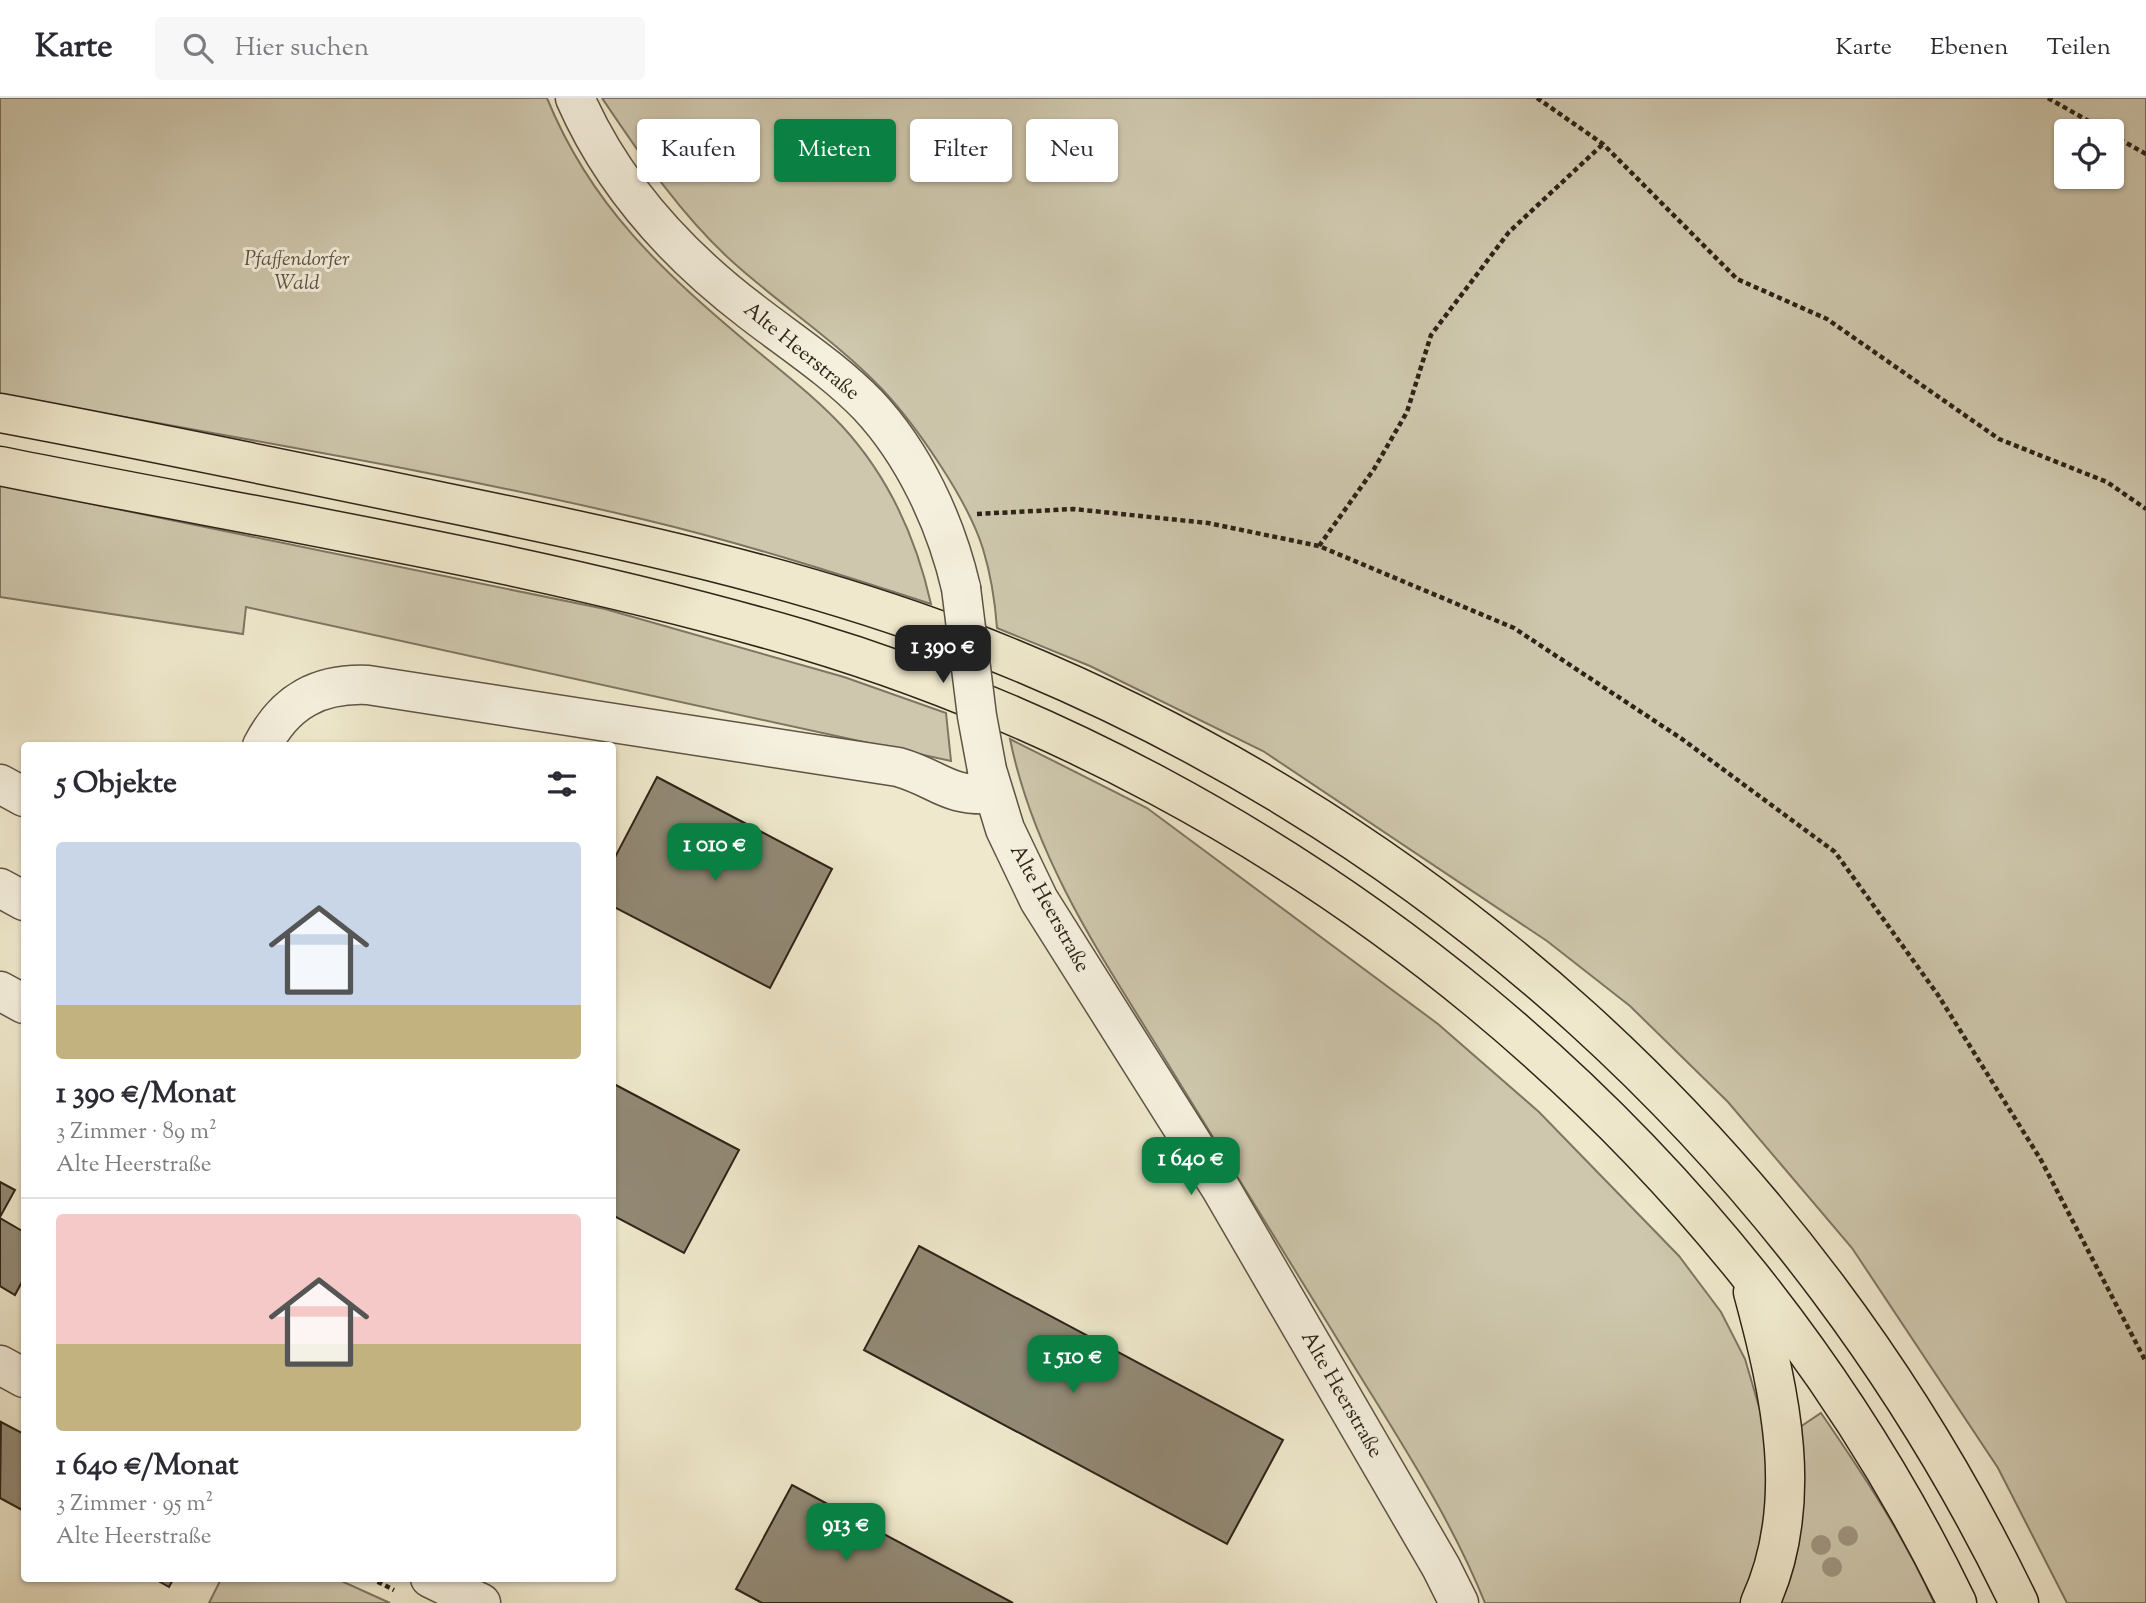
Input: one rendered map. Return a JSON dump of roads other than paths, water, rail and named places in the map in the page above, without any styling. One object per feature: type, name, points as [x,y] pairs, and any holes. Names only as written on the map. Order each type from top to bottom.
[{"type":"highway","points":[[0,413],[563,527],[702,560],[851,603],[955,636],[1050,674],[1171,733],[1295,802],[1422,885],[1498,945],[1632,1064],[1740,1177],[1828,1286],[1881,1362],[1942,1460],[2019,1603]]},
{"type":"highway","points":[[0,466],[556,576],[805,640],[1018,717],[1220,818],[1298,866],[1394,934],[1514,1032],[1589,1100],[1666,1177],[1748,1273],[1842,1400],[1887,1472],[1957,1603]]},
{"type":"highway","points":[[1748,1273],[1773,1371],[1785,1454],[1782,1522],[1776,1557],[1760,1603]]},
{"type":"street","name":"Alte Heerstraße","points":[[575,98],[622,180],[672,244],[708,277],[869,406],[906,456],[949,544],[961,588],[976,716],[990,782],[1021,865],[1039,900],[1220,1187],[1434,1555],[1459,1603]]},
{"type":"street","points":[[265,742],[290,709],[316,690],[340,685],[368,685],[898,767],[924,776],[956,794],[990,782]]},
{"type":"street","points":[[0,784],[21,795]]},
{"type":"street","points":[[0,888],[21,899]]},
{"type":"street","points":[[0,990],[21,1002]]},
{"type":"street","points":[[0,1365],[21,1376]]},
{"type":"street","points":[[438,1582],[481,1603]]},
{"type":"park label","name":"Pfaffendorfer Wald","points":[[297,272]]}]
